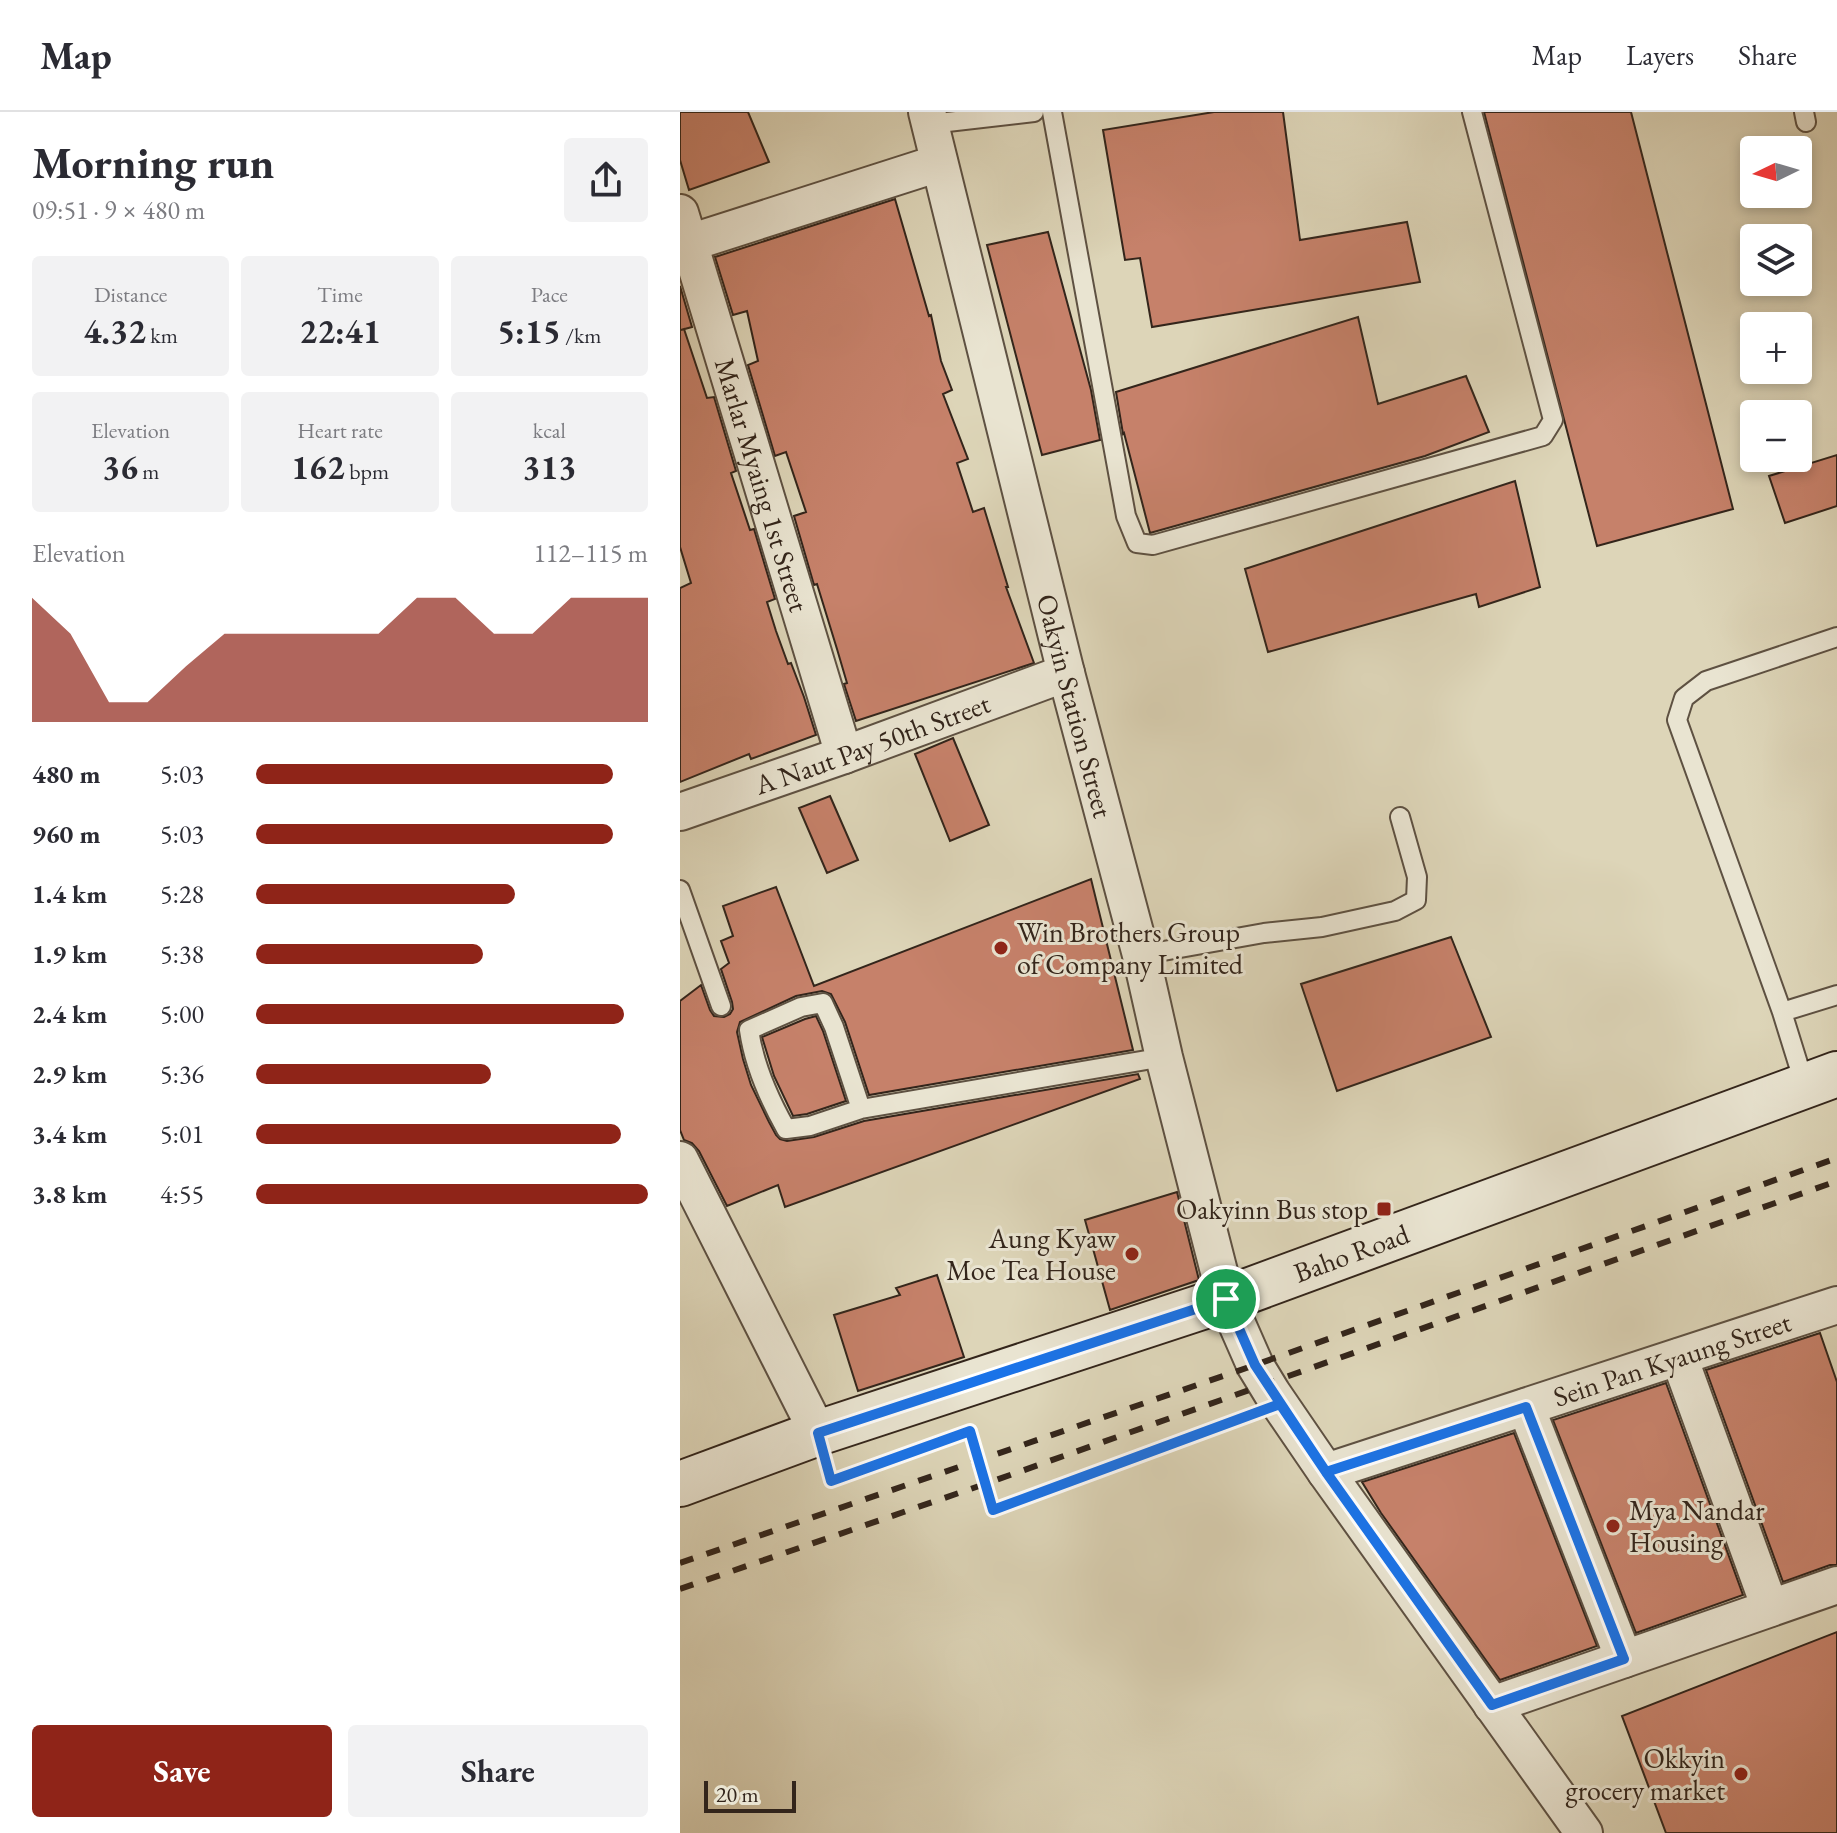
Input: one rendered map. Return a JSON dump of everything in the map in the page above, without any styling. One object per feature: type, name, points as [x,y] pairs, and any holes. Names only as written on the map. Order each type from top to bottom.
[{"type":"main road","name":"Baho Road","points":[[680,1484],[818,1433],[1226,1299],[1821,1080]]},
{"type":"street","name":"Oakyin Station Street","points":[[928,118],[1226,1299],[1255,1365],[1280,1404],[1584,1833]]},
{"type":"street","points":[[683,234],[939,163]]},
{"type":"street","name":"Marlar Myaing 1st Street","points":[[683,234],[844,755]]},
{"type":"street","name":"A Naut Pay 50th Street","points":[[680,812],[1066,673]]},
{"type":"street","points":[[680,1160],[818,1433]]},
{"type":"street","name":"Sein Pan Kyaung Street","points":[[1326,1472],[1679,1357],[1834,1315]]},
{"type":"street","points":[[1679,1357],[1770,1608]]},
{"type":"street","points":[[1526,1407],[1624,1659]]},
{"type":"street","points":[[1492,1705],[1837,1585]]},
{"type":"lane","points":[[928,118],[1034,112]]},
{"type":"lane","points":[[1052,112],[1126,516],[1137,543],[1153,545],[1543,436],[1553,420],[1472,112]]},
{"type":"lane","points":[[1821,1080],[1782,1012],[1677,720],[1684,698],[1706,681],[1837,637]]},
{"type":"lane","points":[[1141,955],[1264,933],[1322,927],[1395,911],[1416,900],[1417,877],[1400,817]]},
{"type":"lane","points":[[680,890],[721,1006]]},
{"type":"lane","points":[[1782,1012],[1837,995]]},
{"type":"lane","points":[[861,1109],[823,1003],[801,1007],[749,1030],[753,1055],[786,1129],[810,1126],[861,1109],[1164,1057]]},
{"type":"path","points":[[818,1433],[831,1481],[970,1431],[993,1510],[1280,1404]]},
{"type":"building","points":[[680,112],[748,112],[769,162],[689,190],[680,160]]},
{"type":"building","points":[[1214,112],[1283,112],[1300,240],[1407,222],[1420,282],[1152,327],[1140,258],[1125,260],[1103,130]]},
{"type":"building","points":[[1484,112],[1631,112],[1733,509],[1597,546]]},
{"type":"building","points":[[895,199],[952,390],[943,394],[968,459],[957,463],[973,512],[984,508],[1006,587],[1034,663],[856,721],[837,649],[794,516],[806,512],[786,452],[775,456],[748,365],[758,361],[747,311],[733,315],[715,257]]},
{"type":"building","points":[[1048,232],[1091,390],[1100,440],[1042,455],[987,245]]},
{"type":"building","points":[[680,286],[692,327],[684,329],[707,398],[714,397],[736,471],[731,473],[750,530],[754,529],[775,599],[767,602],[816,735],[751,759],[749,754],[680,782],[680,588],[691,583],[680,547]]},
{"type":"building","points":[[1358,317],[1378,404],[1466,376],[1489,432],[1425,456],[1150,533],[1123,434],[1116,392]]},
{"type":"building","points":[[1837,455],[1837,506],[1785,523],[1769,476],[1782,472],[1812,472],[1812,463]]},
{"type":"building","points":[[1515,481],[1540,587],[1479,607],[1476,594],[1268,652],[1245,569]]},
{"type":"building","points":[[953,738],[989,825],[950,841],[915,754]]},
{"type":"building","points":[[830,796],[858,860],[827,873],[799,808]]},
{"type":"building","points":[[1091,879],[1133,1050],[869,1095],[845,1022],[831,994],[822,991],[796,996],[740,1022],[737,1032],[743,1059],[751,1085],[769,1122],[776,1135],[787,1141],[814,1137],[864,1121],[1138,1074],[1140,1079],[785,1207],[778,1185],[727,1206],[699,1151],[684,1140],[680,1130],[680,1001],[701,985],[714,1016],[724,1017],[733,1009],[721,969],[729,963],[721,941],[733,936],[723,906],[776,887],[814,986]]},
{"type":"building","points":[[1451,937],[1491,1037],[1337,1091],[1301,984]]},
{"type":"building","points":[[816,1016],[846,1101],[793,1116],[774,1076],[762,1037]]},
{"type":"building","points":[[1177,1192],[1199,1280],[1110,1310],[1085,1220]]},
{"type":"building","points":[[937,1275],[964,1357],[858,1391],[834,1315],[900,1295],[896,1288]]},
{"type":"building","points":[[1820,1333],[1837,1382],[1837,1565],[1783,1582],[1706,1370]]},
{"type":"building","points":[[1666,1383],[1743,1595],[1636,1633],[1553,1420]]},
{"type":"building","points":[[1514,1433],[1597,1646],[1500,1680],[1362,1482]]},
{"type":"building","name":"Okkyin grocery market","points":[[1837,1632],[1837,1833],[1666,1833],[1622,1716]]},
{"type":"railway","points":[[680,1563],[1255,1365],[1837,1158]]},
{"type":"railway","points":[[680,1589],[1837,1181]]},
{"type":"place","name":"Win Brothers Group of Company Limited","points":[[1001,948]]},
{"type":"place","name":"Oakyinn Bus stop","points":[[1384,1209]]},
{"type":"place","name":"Aung Kyaw Moe Tea House","points":[[1132,1254]]},
{"type":"place","name":"Mya Nandar Housing","points":[[1613,1526]]},
{"type":"place","name":"Okkyin grocery market","points":[[1741,1774]]},
{"type":"route","points":[[1226,1299],[818,1433],[831,1481],[970,1431],[993,1510],[1280,1404],[1326,1472],[1492,1705],[1624,1659],[1526,1407],[1326,1472],[1255,1365],[1226,1299]]}]
